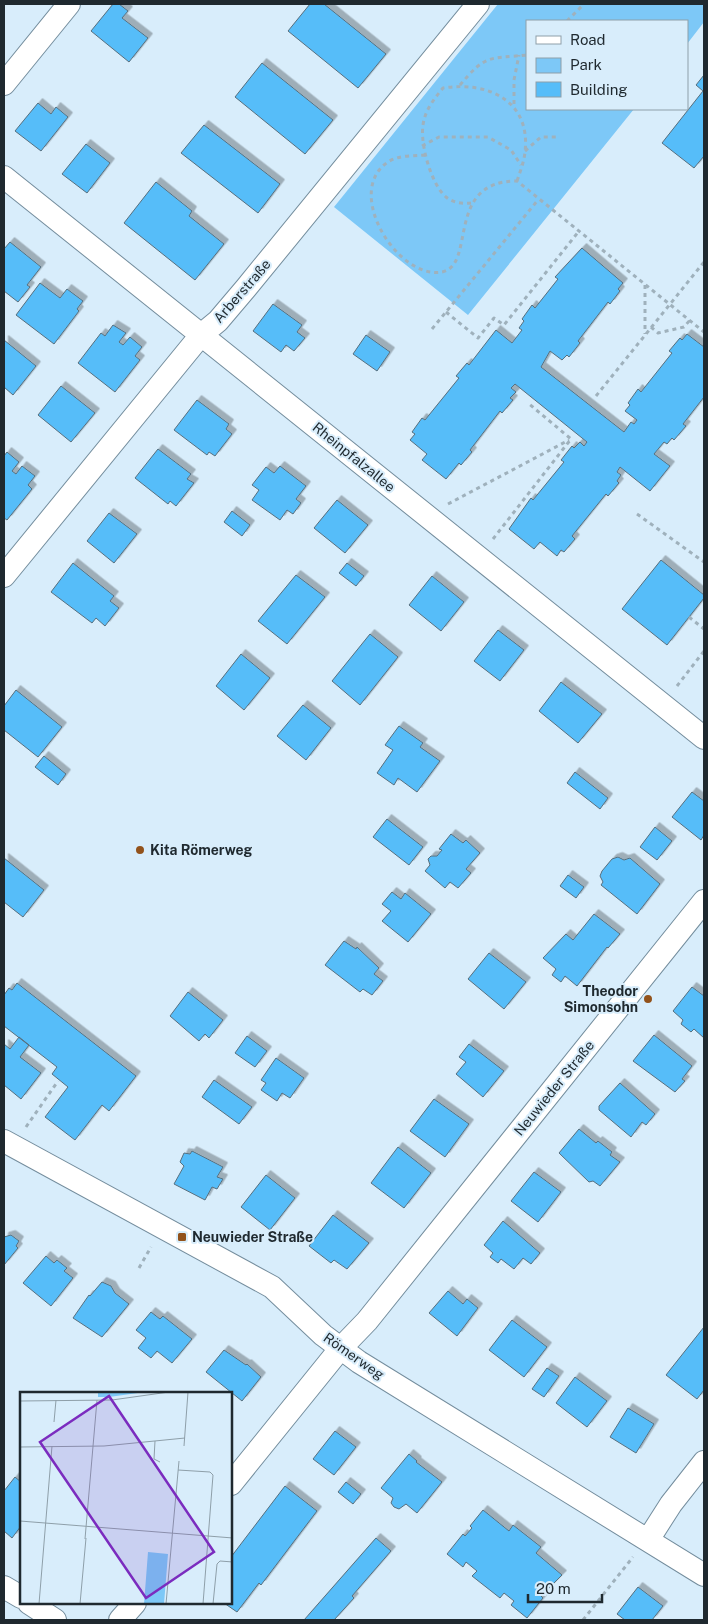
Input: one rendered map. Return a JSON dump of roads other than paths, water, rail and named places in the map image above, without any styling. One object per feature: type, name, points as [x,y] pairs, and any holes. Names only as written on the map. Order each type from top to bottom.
[{"type":"street","points":[[4,84],[69,4]]},
{"type":"street","name":"Arberstraße","points":[[4,576],[201,335],[218,321],[246,288],[478,4]]},
{"type":"street","name":"Rheinpfalzallee","points":[[4,177],[704,738]]},
{"type":"street","name":"Neuwieder Straße","points":[[232,1483],[340,1349],[367,1321],[704,901]]},
{"type":"street","name":"Römerweg","points":[[4,1141],[272,1287],[340,1349],[419,1400],[704,1575]]},
{"type":"street","points":[[648,1540],[704,1462]]},
{"type":"street","points":[[4,1587],[20,1597]]},
{"type":"street","points":[[31,1604],[55,1620]]},
{"type":"street","points":[[120,1620],[134,1604]]},
{"type":"place","name":"Kita Römerweg","points":[[140,850]]},
{"type":"place","name":"Theodor Simonsohn","points":[[648,999]]},
{"type":"place","name":"Neuwieder Straße","points":[[182,1237]]}]
